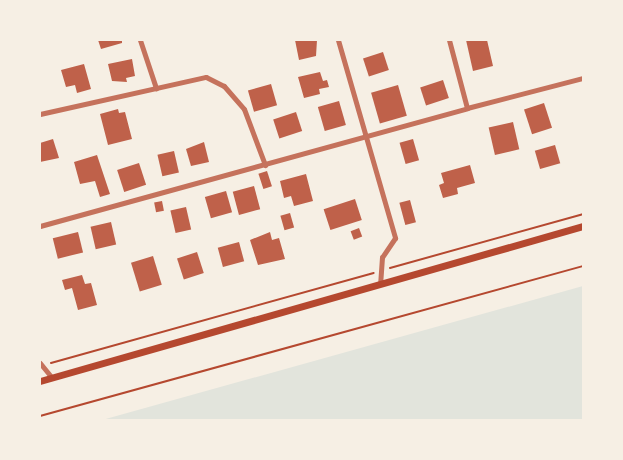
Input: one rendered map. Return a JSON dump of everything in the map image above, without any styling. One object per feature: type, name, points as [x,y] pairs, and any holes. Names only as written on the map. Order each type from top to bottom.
[{"type":"main road","points":[[40,381],[583,226]]},
{"type":"street","points":[[140,40],[156,88]]},
{"type":"street","points":[[338,40],[395,238],[382,257],[380,284]]},
{"type":"street","points":[[449,40],[467,108]]},
{"type":"street","points":[[40,114],[206,77],[224,86],[244,110],[265,165]]},
{"type":"street","points":[[40,226],[467,108],[583,78]]},
{"type":"street","points":[[41,364],[52,378]]},
{"type":"path","points":[[41,364],[583,214]]},
{"type":"path","points":[[40,416],[583,266]]},
{"type":"shaded area","points":[[583,286],[583,420],[102,420]]},
{"type":"building","points":[[98,40],[122,40],[122,43],[101,49]]},
{"type":"building","points":[[295,40],[317,40],[316,56],[299,60]]},
{"type":"building","points":[[466,40],[487,40],[493,66],[473,71]]},
{"type":"building","points":[[383,52],[389,70],[369,77],[363,58]]},
{"type":"building","points":[[132,59],[135,76],[126,78],[127,82],[112,81],[108,64]]},
{"type":"building","points":[[84,64],[91,89],[77,93],[75,85],[66,87],[61,70]]},
{"type":"building","points":[[320,72],[323,81],[327,80],[329,87],[319,89],[320,94],[304,98],[298,77]]},
{"type":"building","points":[[443,80],[449,98],[426,105],[420,87]]},
{"type":"building","points":[[271,84],[277,105],[254,112],[248,91]]},
{"type":"building","points":[[398,85],[407,116],[380,123],[371,93]]},
{"type":"building","points":[[339,101],[346,125],[325,131],[318,107]]},
{"type":"building","points":[[544,103],[552,128],[532,134],[524,109]]},
{"type":"building","points":[[118,109],[119,113],[125,112],[132,139],[108,145],[100,114]]},
{"type":"building","points":[[296,112],[302,131],[279,138],[273,119]]},
{"type":"building","points":[[513,122],[519,149],[495,155],[489,128]]},
{"type":"building","points":[[53,139],[59,158],[40,162],[40,143]]},
{"type":"building","points":[[413,139],[419,160],[406,164],[400,143]]},
{"type":"building","points":[[204,142],[209,162],[191,166],[186,149]]},
{"type":"building","points":[[555,145],[560,163],[540,169],[535,151]]},
{"type":"building","points":[[174,151],[179,172],[162,176],[157,155]]},
{"type":"building","points":[[97,155],[110,194],[100,197],[95,181],[80,184],[74,162]]},
{"type":"building","points":[[139,163],[146,185],[124,192],[117,170]]},
{"type":"building","points":[[470,165],[475,183],[457,188],[458,194],[443,198],[439,185],[444,183],[441,173]]},
{"type":"building","points":[[267,171],[272,186],[263,189],[258,174]]},
{"type":"building","points":[[306,174],[313,201],[294,206],[291,196],[284,198],[280,181]]},
{"type":"building","points":[[254,186],[260,209],[239,215],[233,192]]},
{"type":"building","points":[[226,191],[232,212],[211,218],[205,197]]},
{"type":"building","points":[[355,199],[362,220],[330,230],[324,209]]},
{"type":"building","points":[[410,200],[416,222],[405,225],[399,203]]},
{"type":"building","points":[[162,201],[164,211],[156,212],[154,203]]},
{"type":"building","points":[[186,207],[191,229],[176,233],[170,211]]},
{"type":"building","points":[[290,213],[294,227],[285,230],[280,216]]},
{"type":"building","points":[[111,222],[116,244],[96,249],[91,227]]},
{"type":"building","points":[[359,228],[362,236],[354,240],[351,231]]},
{"type":"building","points":[[78,232],[83,252],[58,259],[53,238]]},
{"type":"building","points":[[270,232],[272,240],[279,238],[285,259],[258,265],[250,240]]},
{"type":"building","points":[[239,242],[244,261],[223,267],[218,248]]},
{"type":"building","points":[[197,252],[204,273],[184,279],[177,258]]},
{"type":"building","points":[[153,256],[162,285],[140,291],[131,263]]},
{"type":"building","points":[[82,275],[85,284],[91,283],[97,305],[78,310],[72,288],[65,290],[62,280]]}]
